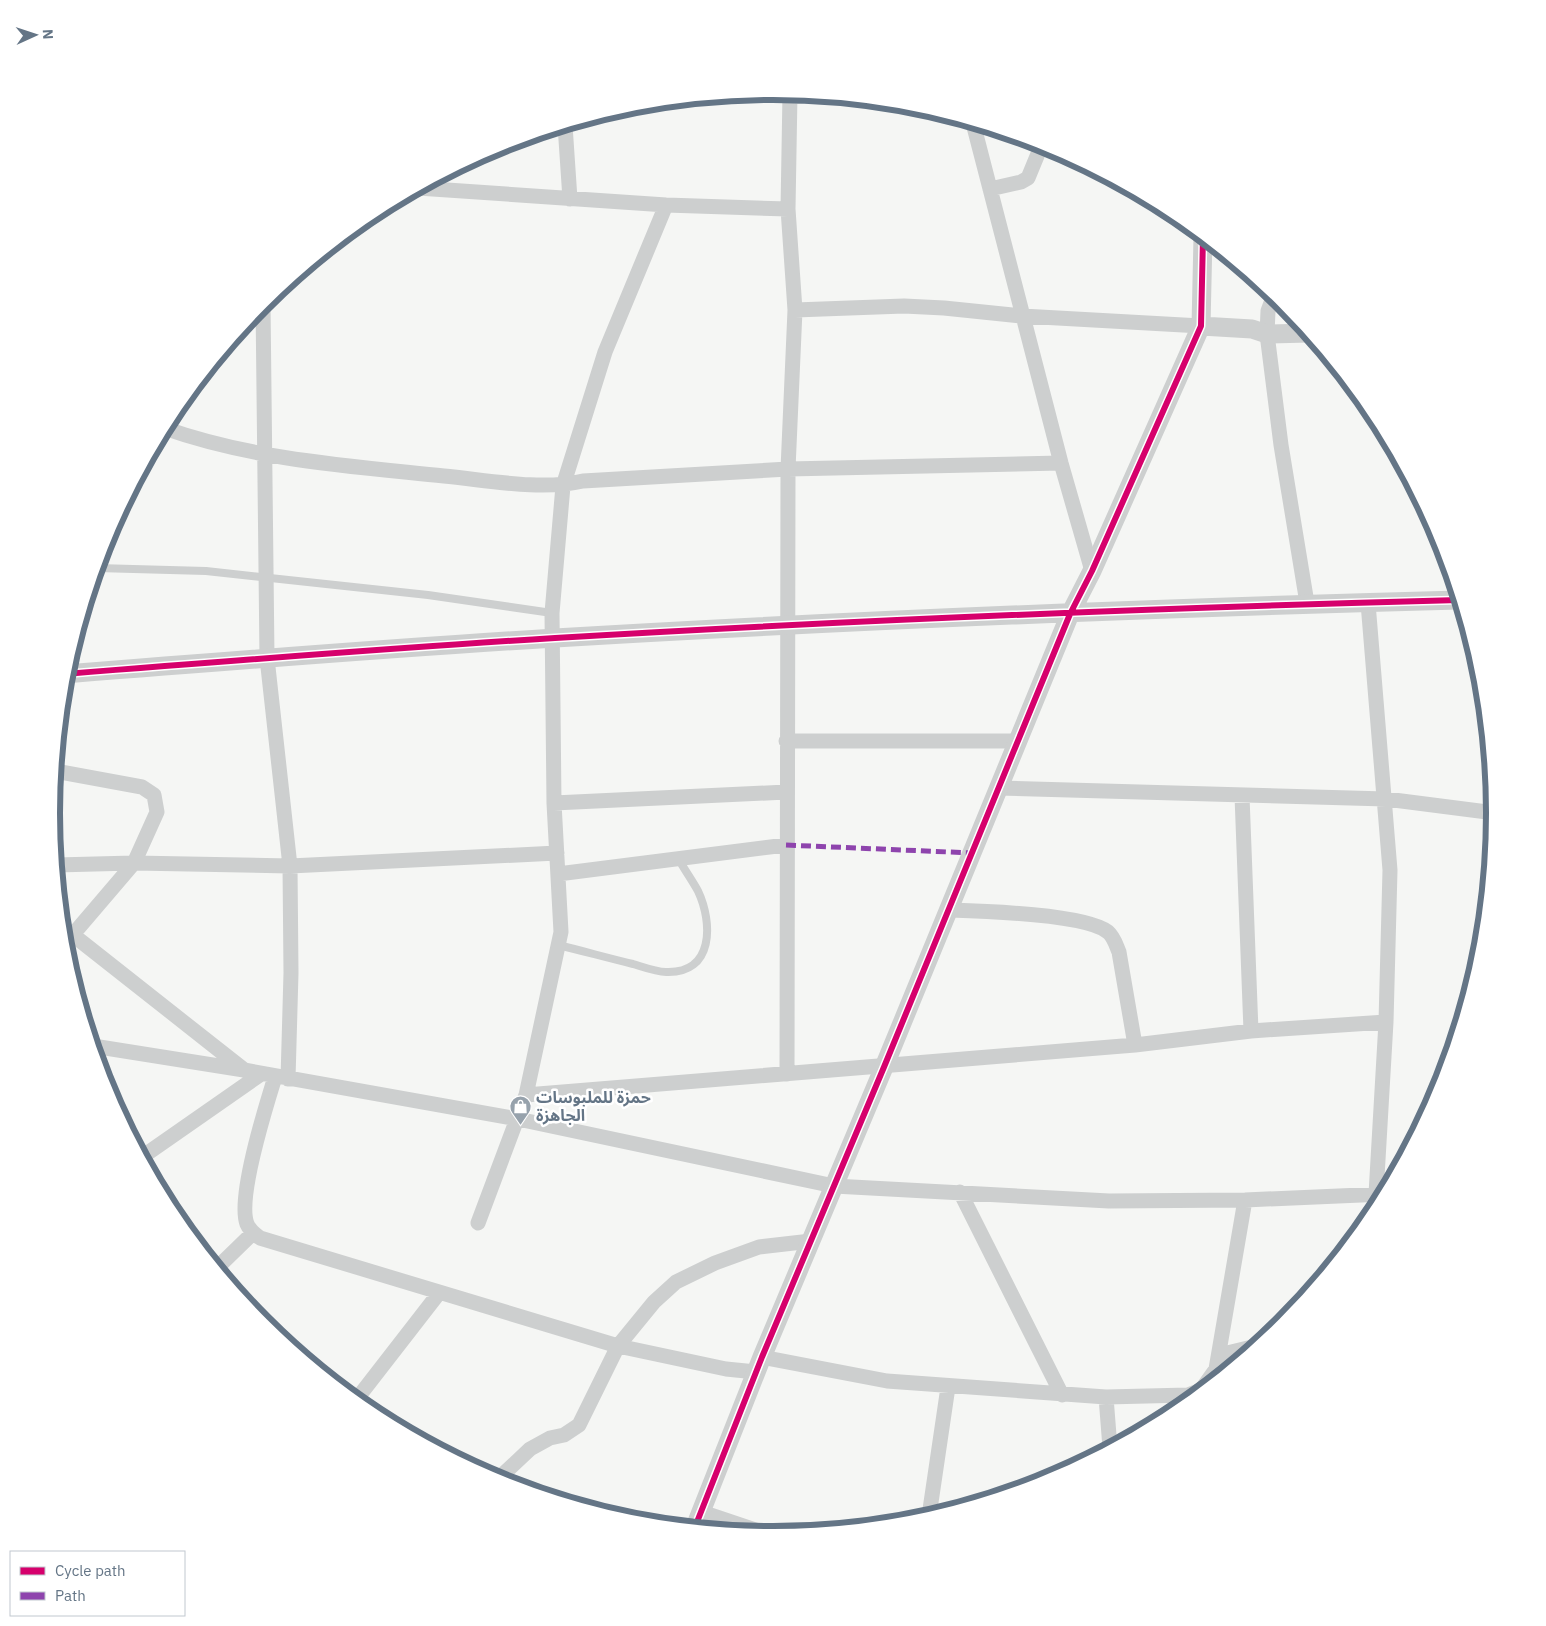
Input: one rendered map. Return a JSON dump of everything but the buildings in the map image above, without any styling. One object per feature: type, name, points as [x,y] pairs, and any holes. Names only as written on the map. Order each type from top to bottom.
[{"type":"street","points":[[787,1074],[786,741],[788,469],[794,310],[788,209],[790,101]]},
{"type":"street","points":[[975,129],[1061,463],[1092,570]]},
{"type":"street","points":[[565,131],[570,199]]},
{"type":"street","points":[[990,189],[1021,182],[1028,178],[1039,151]]},
{"type":"street","points":[[430,189],[666,205],[788,209]]},
{"type":"street","points":[[478,1223],[526,1095],[558,945],[561,918],[554,803],[552,613],[563,486],[604,352],[666,205]]},
{"type":"street","points":[[714,1523],[699,1520],[759,1365],[1070,614],[1092,570],[1201,326],[1203,244]]},
{"type":"street","points":[[1270,303],[1262,329],[1307,603]]},
{"type":"street","points":[[794,310],[904,306],[1022,316],[1262,329],[1300,333]]},
{"type":"street","points":[[263,315],[267,658],[290,866],[290,973],[275,1077],[263,1115],[246,1194],[245,1214],[247,1224],[253,1233],[260,1238],[618,1346],[726,1369],[759,1365],[887,1381],[1062,1395],[1106,1397],[1184,1395]]},
{"type":"street","points":[[1262,329],[1292,325]]},
{"type":"street","points":[[171,431],[193,439],[265,456],[474,479],[563,486],[583,481],[788,469],[1061,463]]},
{"type":"street","points":[[74,673],[553,638],[1307,603],[1453,600]]},
{"type":"street","points":[[1368,603],[1386,799],[1390,870],[1380,1186]]},
{"type":"street","points":[[786,741],[1018,741]]},
{"type":"street","points":[[62,772],[142,787],[154,795],[157,812],[134,863],[71,933]]},
{"type":"street","points":[[998,788],[1386,799],[1486,812]]},
{"type":"street","points":[[554,803],[786,792]]},
{"type":"street","points":[[1242,796],[1251,1031]]},
{"type":"street","points":[[558,874],[786,845]]},
{"type":"street","points":[[62,865],[134,863],[290,866],[557,853]]},
{"type":"street","points":[[949,910],[1047,916],[1107,931],[1114,940],[1119,952],[1134,1046]]},
{"type":"street","points":[[72,941],[244,1070]]},
{"type":"street","points":[[526,1095],[1134,1046],[1251,1031],[1386,1022]]},
{"type":"street","points":[[100,1047],[244,1070],[275,1077],[518,1118],[834,1186],[1108,1201],[1245,1200],[1375,1194]]},
{"type":"street","points":[[147,1153],[275,1077]]},
{"type":"street","points":[[960,1192],[1062,1395]]},
{"type":"street","points":[[1214,1374],[1219,1355],[1245,1200]]},
{"type":"street","points":[[221,1264],[253,1233]]},
{"type":"street","points":[[504,1473],[530,1449],[550,1438],[564,1435],[579,1425],[618,1346],[654,1302],[676,1282],[715,1263],[759,1247],[811,1241]]},
{"type":"street","points":[[360,1394],[439,1293]]},
{"type":"street","points":[[1219,1355],[1243,1349]]},
{"type":"street","points":[[930,1508],[948,1387]]},
{"type":"street","points":[[1106,1397],[1109,1441]]},
{"type":"lane","points":[[104,568],[206,571],[428,595],[552,613]]},
{"type":"lane","points":[[558,945],[666,972],[684,969],[697,962],[705,953],[708,939],[704,915],[698,893],[678,858]]},
{"type":"marked path","points":[[786,845],[972,853]]},
{"type":"cycle path","points":[[697,1521],[762,1357],[884,1067],[1070,614],[1092,571],[1201,326],[1203,244]]},
{"type":"cycle path","points":[[74,673],[432,646],[781,626],[1007,615],[1453,600]]},
{"type":"place","name":"حمزة للملبوسات الجاهزة","points":[[520,1125]]}]
